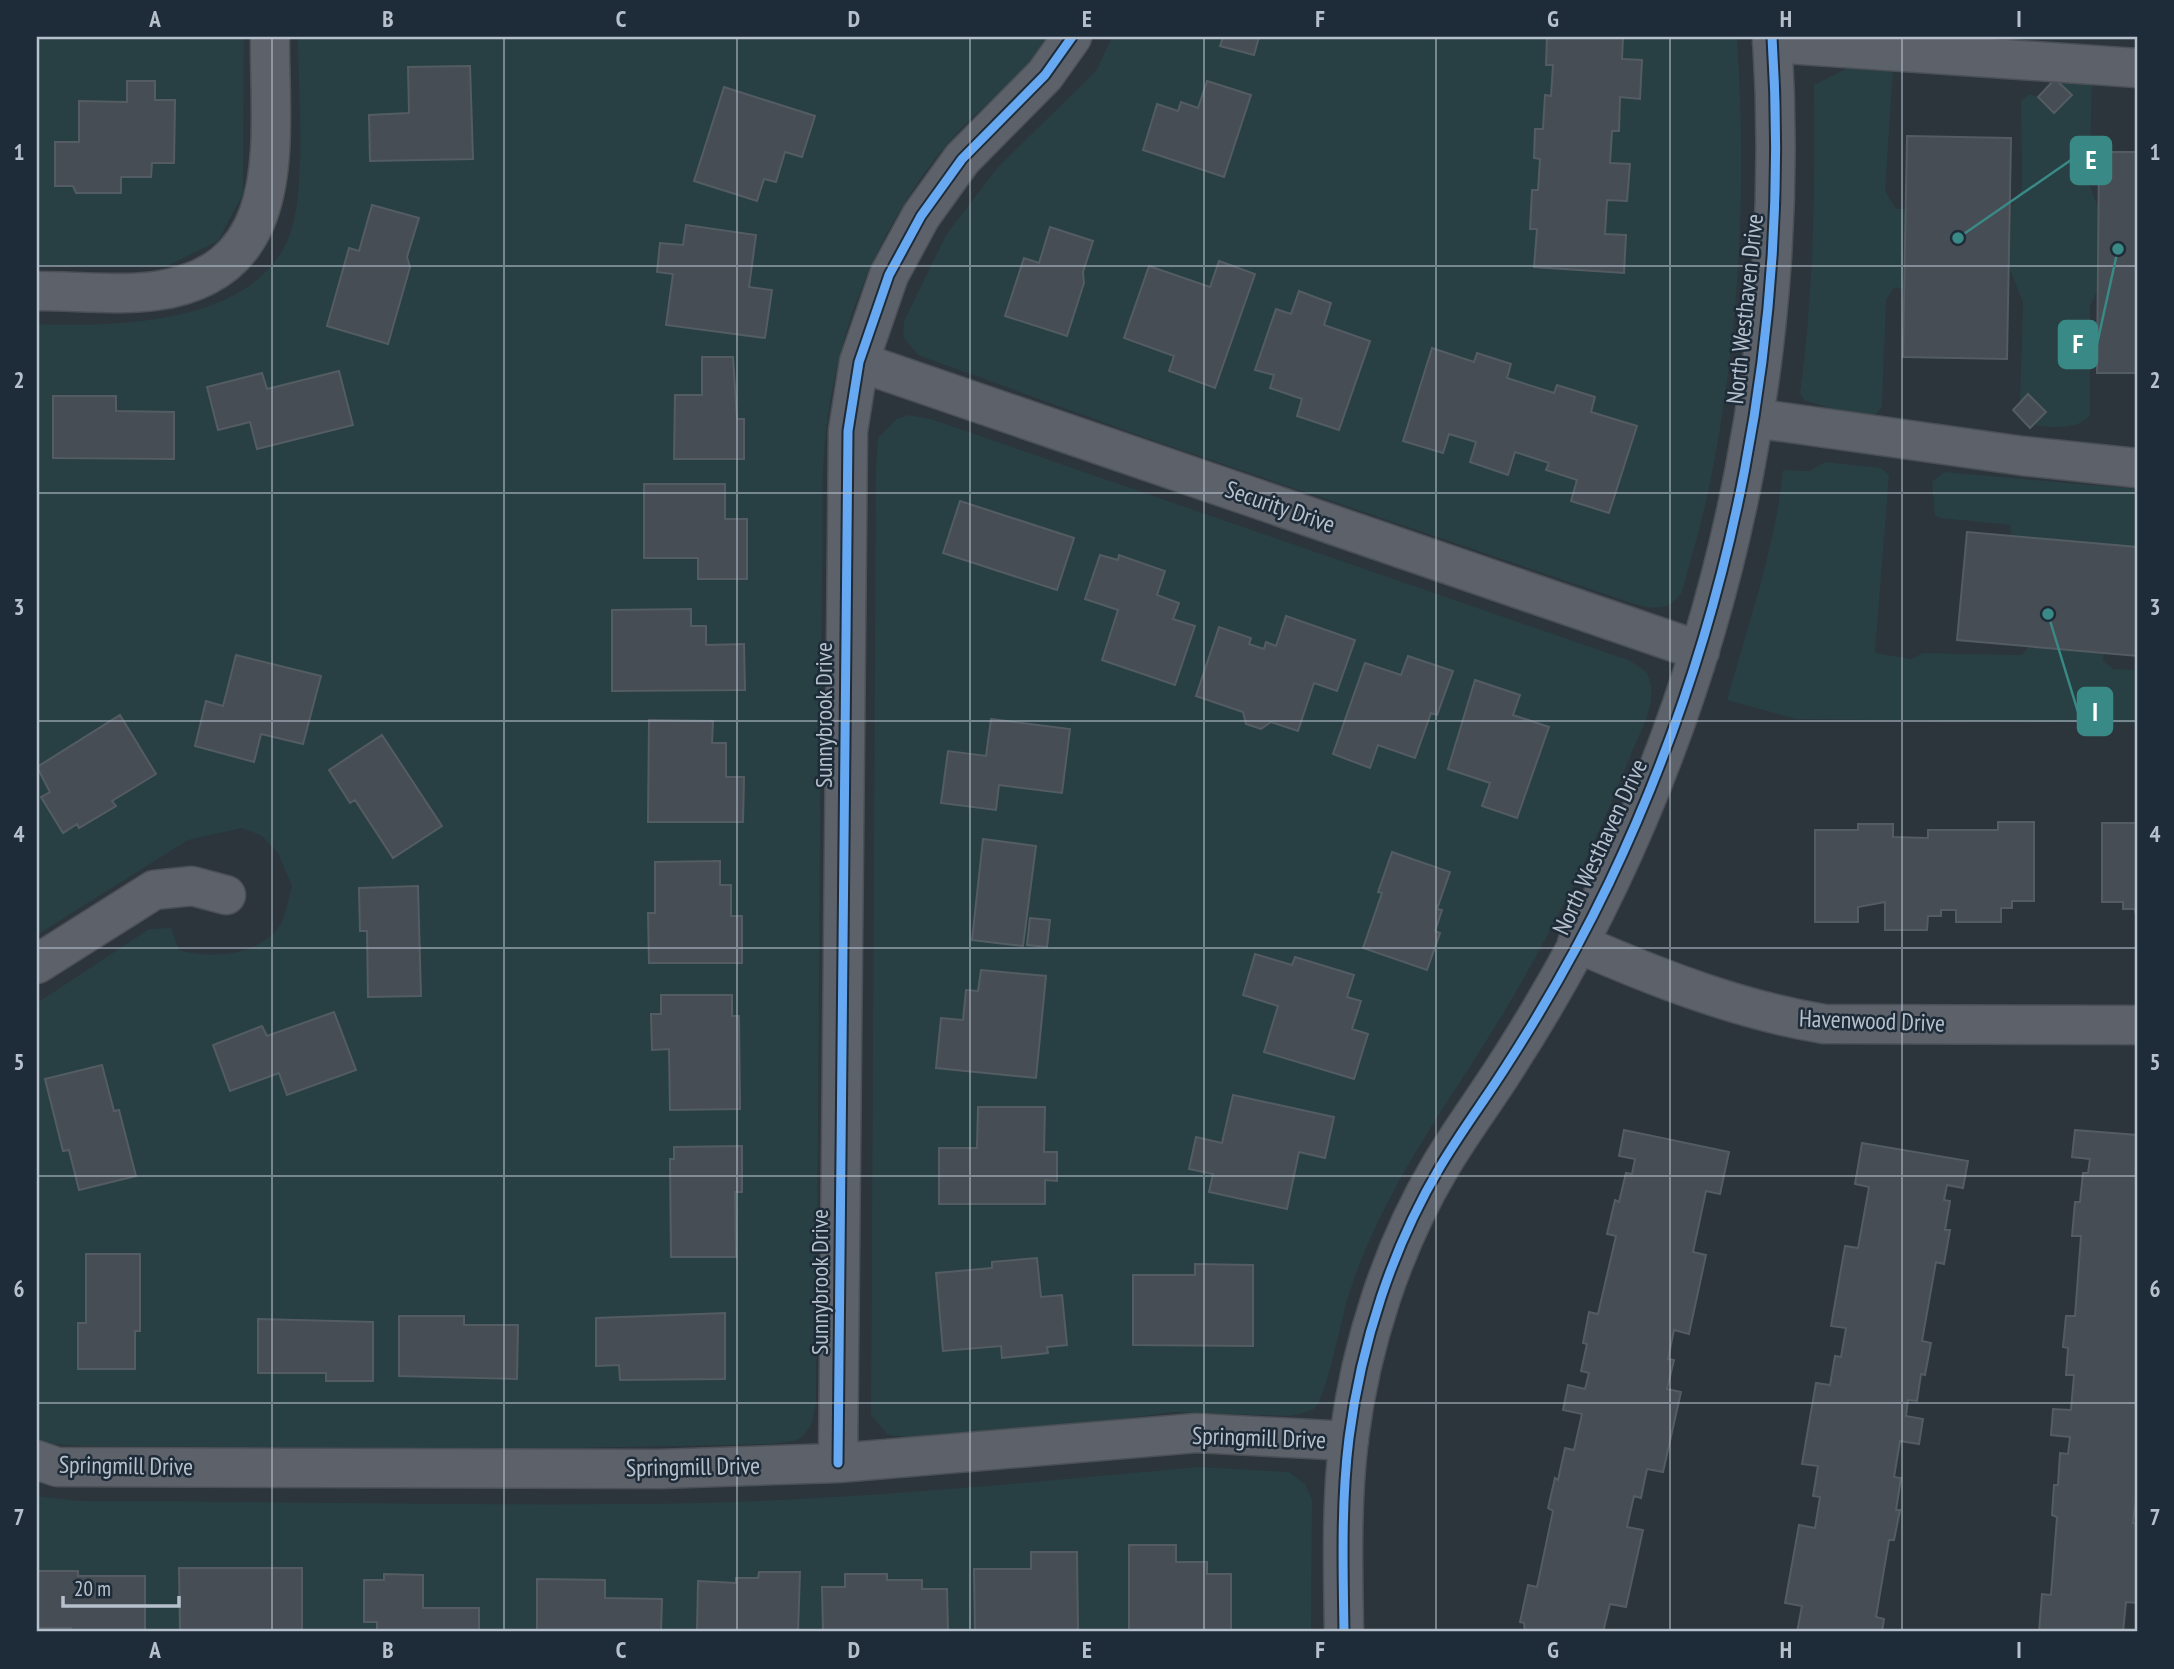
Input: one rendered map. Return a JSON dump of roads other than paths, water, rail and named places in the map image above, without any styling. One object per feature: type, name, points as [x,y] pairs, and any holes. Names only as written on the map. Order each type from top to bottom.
[{"type":"street","points":[[37,291],[152,291],[183,286],[213,272],[242,247],[261,213],[268,182],[270,37]]},
{"type":"street","name":"Sunnybrook Drive","points":[[838,1463],[845,475],[848,431],[859,362],[889,275],[921,216],[962,159],[1045,75],[1072,37]]},
{"type":"street","points":[[1772,40],[2137,68]]},
{"type":"street","name":"North Westhaven Drive","points":[[1344,1632],[1343,1528],[1349,1441],[1372,1326],[1400,1247],[1439,1168],[1508,1063],[1608,884],[1660,767],[1700,651],[1738,511],[1762,375],[1775,237],[1776,103],[1772,40]]},
{"type":"street","name":"Security Drive","points":[[859,362],[1700,651]]},
{"type":"street","points":[[1754,418],[2023,456],[2137,468]]},
{"type":"street","points":[[37,964],[154,890],[192,886],[226,895]]},
{"type":"street","name":"Havenwood Drive","points":[[1577,943],[1644,972],[1776,1016],[1824,1024],[2137,1025]]},
{"type":"street","name":"Springmill Drive","points":[[37,1460],[57,1467],[639,1469],[838,1463],[1196,1433],[1349,1441]]},
{"type":"place","name":"E","points":[[1958,238]]},
{"type":"place","name":"F","points":[[2118,249]]},
{"type":"place","name":"I","points":[[2048,614]]}]
